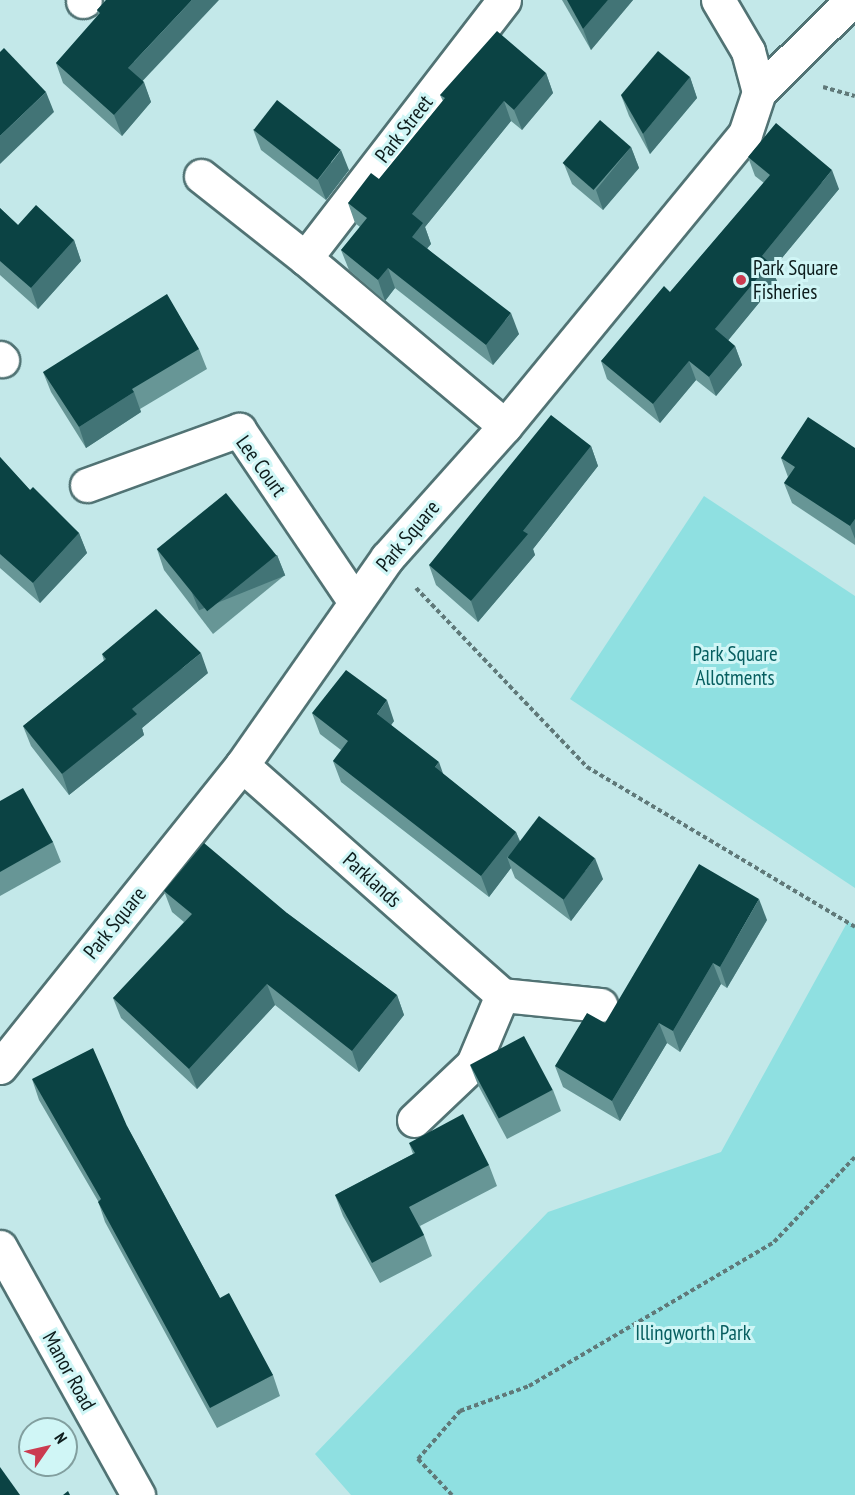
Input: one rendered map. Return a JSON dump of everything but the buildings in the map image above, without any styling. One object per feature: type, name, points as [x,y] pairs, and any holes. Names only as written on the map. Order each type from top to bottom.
[{"type":"street","name":"Park Street","points":[[305,258],[504,0]]},
{"type":"street","points":[[718,0],[748,51],[759,92],[852,0]]},
{"type":"street","name":"Park Square","points":[[0,1067],[242,765],[387,558],[505,426],[745,134],[759,92]]},
{"type":"street","points":[[201,176],[305,258],[505,426]]},
{"type":"street","name":"Lee Court","points":[[87,485],[239,430],[355,602]]},
{"type":"street","name":"Parklands","points":[[242,765],[502,995]]},
{"type":"street","points":[[414,1120],[473,1064],[502,995],[600,1005]]},
{"type":"street","name":"Manor Road","points":[[0,1247],[138,1495]]},
{"type":"path","points":[[387,558],[587,767],[855,927]]},
{"type":"path","points":[[452,1495],[418,1459],[460,1410],[529,1386],[774,1242],[855,1156]]},
{"type":"green space","name":"Park Square Allotments","points":[[704,496],[855,596],[855,888],[570,699]]},
{"type":"green space","name":"Illingworth Park","points":[[848,921],[855,926],[855,1495],[351,1495],[315,1454],[548,1212],[721,1152]]},
{"type":"place","name":"Park Square Fisheries","points":[[741,280]]}]
